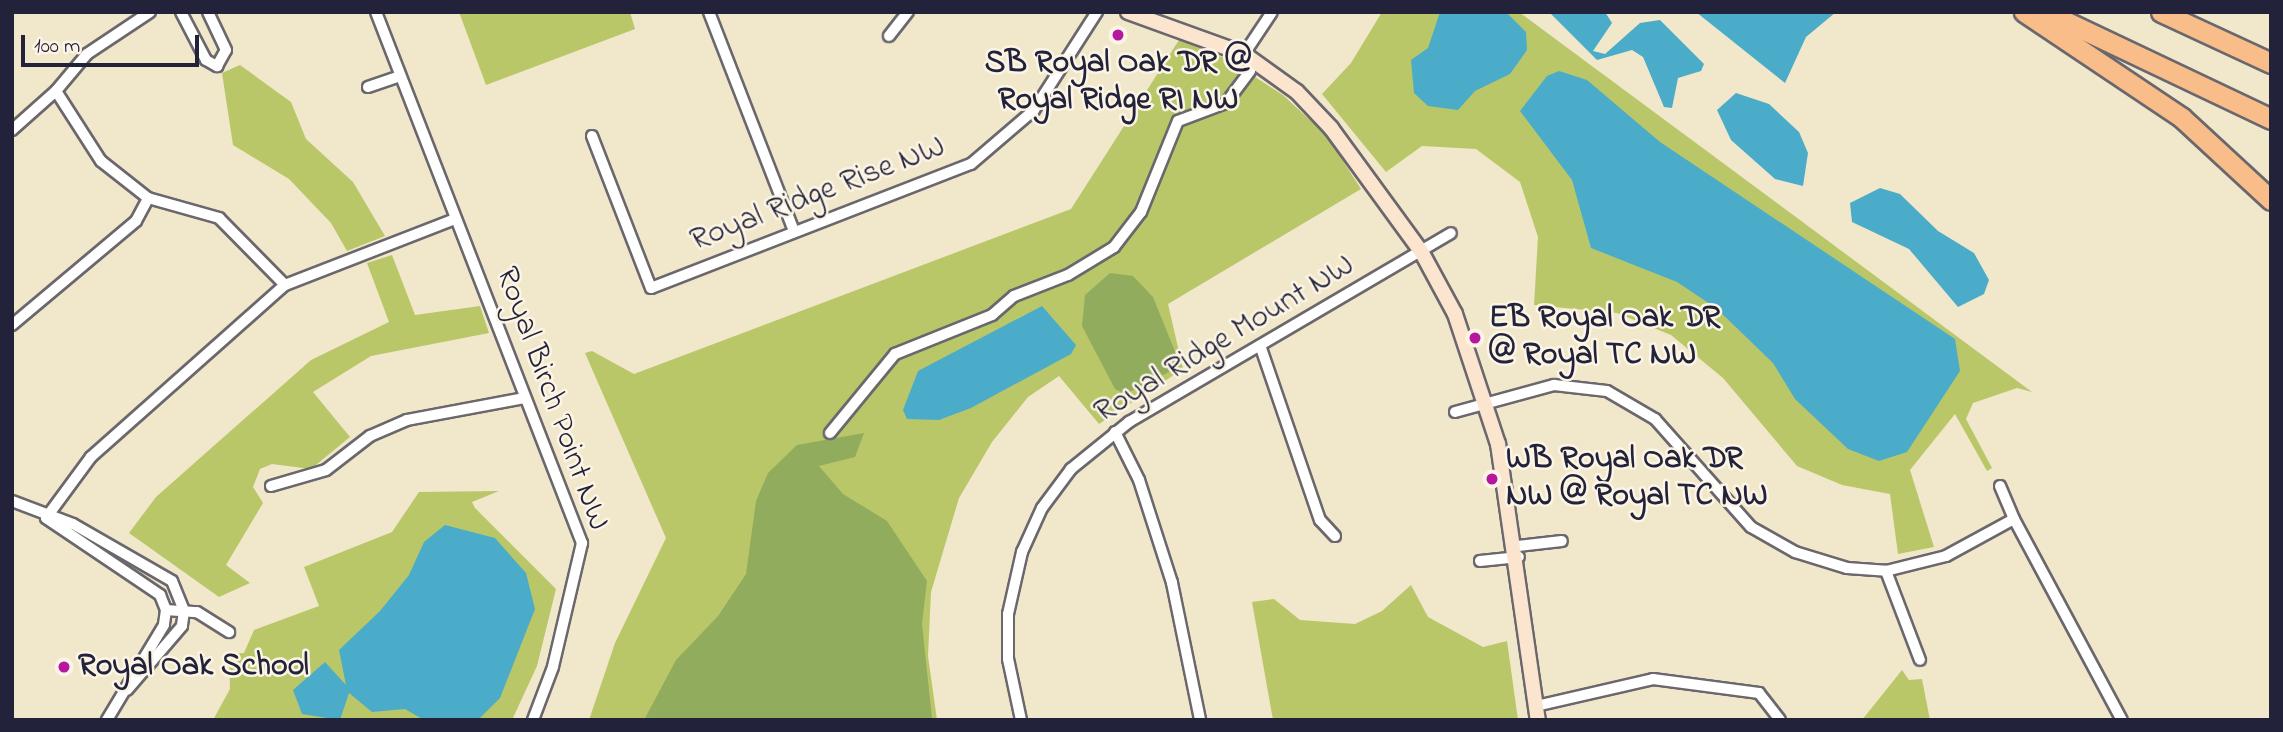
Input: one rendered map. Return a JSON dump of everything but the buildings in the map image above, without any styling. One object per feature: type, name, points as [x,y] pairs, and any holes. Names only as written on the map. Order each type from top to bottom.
[{"type":"highway","points":[[2024,12],[2181,117],[2271,200]]},
{"type":"highway","points":[[2046,12],[2271,119]]},
{"type":"highway","points":[[2161,12],[2271,63]]},
{"type":"street","points":[[12,130],[56,92],[87,54],[150,12]]},
{"type":"street","points":[[181,12],[206,60],[216,66],[226,50],[208,12]]},
{"type":"street","name":"Royal Birch Point NW","points":[[376,12],[582,543],[553,667],[533,720]]},
{"type":"street","points":[[709,12],[794,231]]},
{"type":"street","points":[[888,36],[908,12]]},
{"type":"street","name":"Royal Ridge Rise NW","points":[[592,135],[651,288],[971,164],[1007,139],[1034,110],[1097,12]]},
{"type":"street","points":[[1128,12],[1244,54],[1332,128],[1422,253],[1455,314],[1486,400],[1519,552],[1537,713],[1653,679],[1759,693],[1780,720]]},
{"type":"street","points":[[1244,54],[1272,12]]},
{"type":"street","points":[[830,433],[895,354],[992,315],[1014,296],[1068,275],[1114,247],[1141,212],[1178,121],[1226,103],[1250,71]]},
{"type":"street","points":[[368,87],[400,76]]},
{"type":"street","points":[[56,92],[101,160],[148,198],[219,218],[285,285]]},
{"type":"street","points":[[12,325],[136,221],[148,198]]},
{"type":"street","points":[[46,518],[91,457],[285,285],[455,219]]},
{"type":"street","name":"Royal Ridge Mount NW","points":[[1021,720],[1008,625],[1022,552],[1042,508],[1071,469],[1115,432],[1422,253],[1451,233]]},
{"type":"street","points":[[1261,348],[1320,520],[1335,536]]},
{"type":"street","points":[[1455,412],[1486,400],[1554,385],[1607,391],[1655,419],[1751,527],[1818,560],[1885,571],[1947,556],[2014,519]]},
{"type":"street","points":[[271,486],[326,470],[370,436],[407,420],[525,398]]},
{"type":"street","points":[[1115,432],[1139,480],[1172,583],[1200,720]]},
{"type":"street","points":[[2000,486],[2014,519],[2122,720]]},
{"type":"street","points":[[12,501],[46,518],[160,595],[166,610],[127,690],[107,720]]},
{"type":"street","points":[[46,518],[73,524],[173,581],[184,611],[158,661],[127,690]]},
{"type":"street","points":[[1480,561],[1562,541]]},
{"type":"street","points":[[1885,571],[1920,660]]},
{"type":"street","points":[[166,610],[184,611],[229,632]]},
{"type":"green space","points":[[459,12],[630,12],[635,29],[486,85]]},
{"type":"green space","points":[[1382,12],[1519,12],[2032,392],[2017,388],[1973,403],[1966,419],[1992,468],[1987,471],[1955,414],[1910,470],[1934,547],[1898,554],[1890,494],[1842,485],[1797,466],[1723,378],[1671,335],[1617,313],[1534,305],[1538,237],[1520,182],[1476,149],[1422,146],[1386,172],[1322,94],[1351,63]]},
{"type":"green space","points":[[1179,40],[1227,59],[1283,95],[1327,136],[1361,189],[1168,304],[1183,369],[1099,424],[1059,376],[1028,397],[992,442],[959,498],[931,592],[928,656],[937,720],[589,720],[615,643],[666,538],[585,353],[592,351],[634,374],[1071,209]]},
{"type":"green space","points":[[240,65],[291,102],[306,139],[353,182],[385,236],[347,251],[331,223],[289,179],[233,145],[222,73]]},
{"type":"green space","points":[[392,255],[415,315],[480,306],[489,333],[371,356],[313,392],[350,437],[311,469],[272,464],[260,469],[253,487],[263,503],[226,565],[250,583],[219,597],[129,533],[156,497],[311,360],[389,322],[367,263]]},
{"type":"green space","points":[[1110,273],[1133,276],[1153,297],[1181,366],[1125,394],[1115,389],[1082,326],[1085,295]]},
{"type":"green space","points":[[864,433],[855,457],[819,466],[843,494],[887,521],[927,581],[922,624],[932,718],[644,720],[676,660],[718,616],[746,574],[756,501],[768,473],[797,445]]},
{"type":"green space","points":[[499,491],[472,502],[475,508],[556,589],[537,666],[512,720],[213,720],[230,689],[229,654],[244,653],[254,630],[319,606],[304,567],[392,532],[419,492]]},
{"type":"green space","points":[[1411,585],[1428,617],[1483,647],[1507,641],[1518,720],[1273,720],[1252,602],[1274,599],[1300,620],[1355,624],[1382,611]]},
{"type":"green space","points":[[1902,670],[1909,680],[1922,679],[1930,720],[1862,720]]},
{"type":"water","points":[[1440,12],[1506,12],[1526,32],[1527,50],[1510,74],[1475,91],[1458,110],[1428,106],[1414,93],[1411,60],[1428,48]]},
{"type":"water","points":[[1549,12],[1605,12],[1612,23],[1593,51],[1605,54],[1640,23],[1660,20],[1704,64],[1701,71],[1678,78],[1672,108],[1664,107],[1643,57],[1632,50],[1597,60]]},
{"type":"water","points":[[1696,12],[1836,12],[1806,37],[1785,83]]},
{"type":"water","points":[[1559,71],[1587,80],[1660,142],[1955,339],[1960,371],[1907,452],[1879,461],[1848,449],[1795,399],[1773,363],[1716,308],[1677,282],[1591,248],[1572,180],[1520,111],[1547,76]]},
{"type":"water","points":[[1736,93],[1769,104],[1799,132],[1808,153],[1803,186],[1775,179],[1731,140],[1717,110]]},
{"type":"water","points":[[1880,188],[1900,194],[1938,231],[1974,253],[1989,280],[1984,294],[1958,307],[1909,249],[1852,222],[1850,203]]},
{"type":"water","points":[[1042,306],[1076,345],[1071,354],[971,408],[939,420],[907,419],[903,410],[918,371]]},
{"type":"water","points":[[445,525],[495,538],[526,573],[535,609],[500,698],[478,720],[424,720],[405,709],[372,712],[349,693],[340,720],[302,714],[293,690],[325,662],[346,685],[339,650],[380,611],[409,575],[424,542]]},
{"type":"place","name":"SB Royal Oak DR @ Royal Ridge RI NW","points":[[1118,35]]},
{"type":"place","name":"EB Royal Oak DR @ Royal TC NW","points":[[1475,338]]},
{"type":"place","name":"WB Royal Oak DR NW @ Royal TC NW","points":[[1492,479]]},
{"type":"place","name":"Royal Oak School","points":[[64,667]]}]
